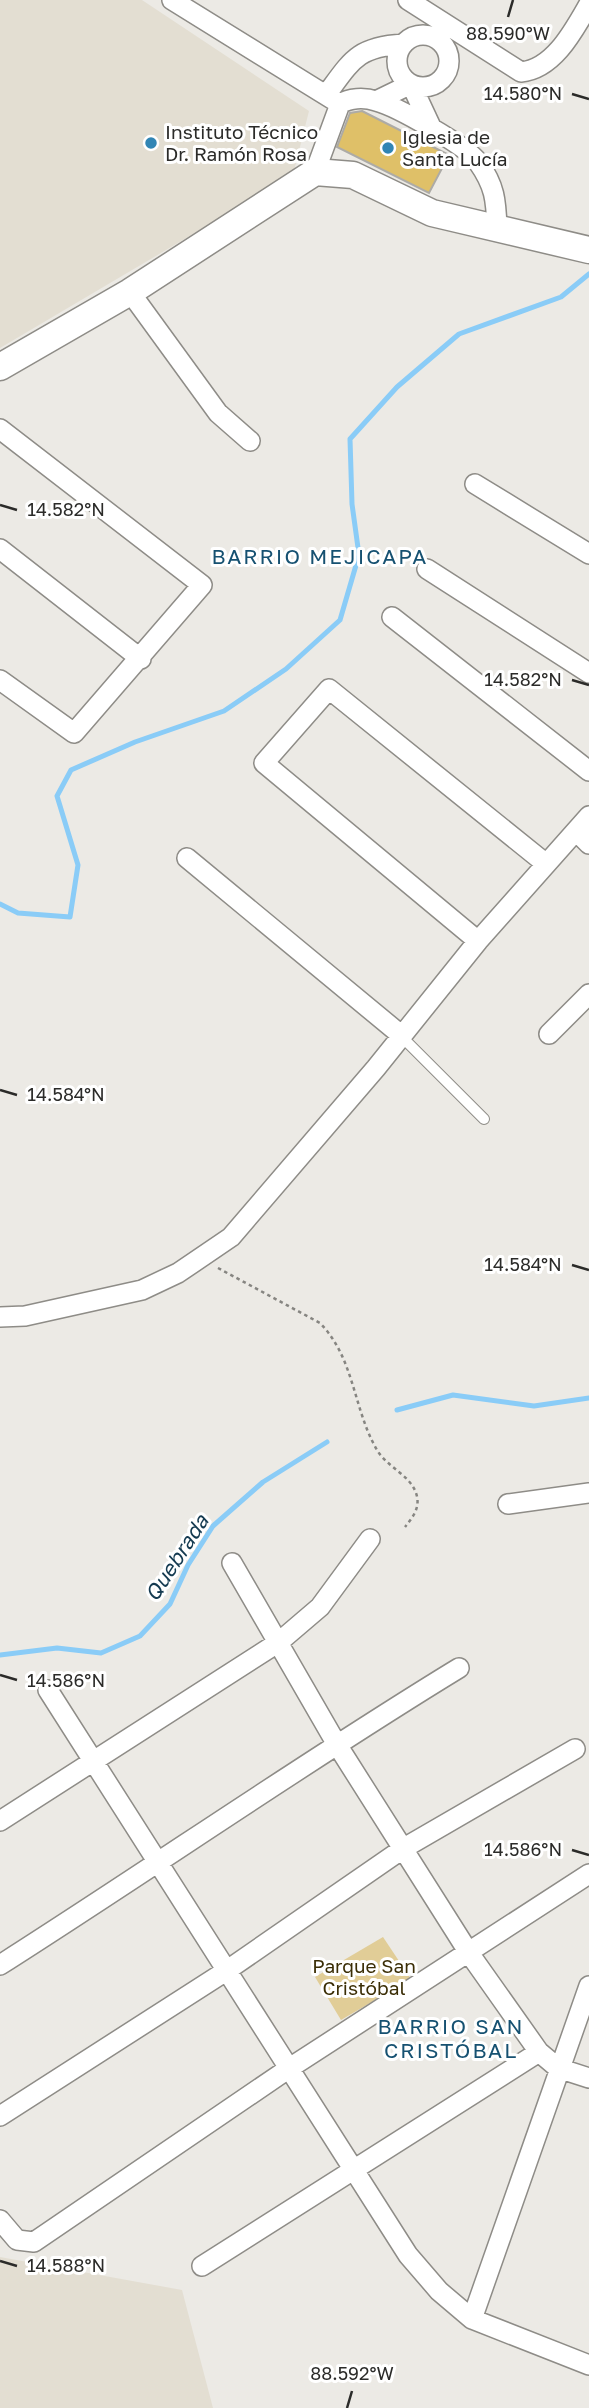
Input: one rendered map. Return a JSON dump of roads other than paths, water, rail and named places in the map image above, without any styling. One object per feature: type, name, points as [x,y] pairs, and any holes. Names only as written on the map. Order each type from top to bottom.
[{"type":"street","points":[[172,0],[333,100],[376,101],[432,129],[476,159],[495,190],[497,228]]},
{"type":"street","points":[[376,101],[411,85],[432,86],[446,75],[450,58],[419,3]]},
{"type":"street","points":[[419,3],[521,72],[534,70],[570,36],[589,4]]},
{"type":"street","points":[[315,172],[333,100],[349,65],[370,48],[403,44],[417,36],[487,50]]},
{"type":"street","points":[[403,44],[398,52],[398,69],[411,85],[432,129]]},
{"type":"street","points":[[0,367],[130,292],[315,172],[353,175],[432,213],[589,250]]},
{"type":"street","points":[[130,292],[218,413],[250,441]]},
{"type":"street","points":[[0,429],[202,585],[141,659],[74,733],[0,680]]},
{"type":"street","points":[[475,484],[589,553]]},
{"type":"street","points":[[0,549],[141,659]]},
{"type":"street","points":[[427,569],[589,673]]},
{"type":"street","points":[[392,617],[589,771]]},
{"type":"street","points":[[478,941],[264,764],[329,689],[545,863]]},
{"type":"street","points":[[0,1317],[25,1316],[142,1290],[178,1273],[231,1237],[545,863],[585,830]]},
{"type":"street","points":[[187,858],[401,1035]]},
{"type":"street","points":[[549,1034],[589,994]]},
{"type":"street","points":[[508,1504],[589,1493]]},
{"type":"street","points":[[0,1821],[279,1642],[320,1608],[370,1539]]},
{"type":"street","points":[[232,1563],[336,1743],[469,1953],[539,2052],[558,2067],[589,2078]]},
{"type":"street","points":[[0,1965],[159,1864],[336,1743],[458,1668]]},
{"type":"street","points":[[48,1690],[408,2255],[439,2291],[472,2319],[589,2365]]},
{"type":"street","points":[[0,2116],[226,1971],[404,1848],[575,1749]]},
{"type":"street","points":[[0,2220],[17,2240],[34,2242],[288,2069],[589,1874]]},
{"type":"street","points":[[472,2319],[558,2067],[589,1986]]},
{"type":"street","points":[[202,2266],[539,2052]]},
{"type":"lane","points":[[401,1035],[484,1119]]},
{"type":"waterway","points":[[0,904],[18,913],[70,917],[78,865],[57,796],[71,770],[135,742],[224,711],[286,669],[340,620],[359,555],[352,504],[350,439],[397,387],[459,334],[561,297],[589,274]]},
{"type":"waterway","name":"Quebrada","points":[[397,1410],[453,1395],[534,1406],[589,1398]]},
{"type":"waterway","name":"Quebrada","points":[[0,1655],[57,1648],[101,1653],[140,1636],[170,1604],[188,1565],[213,1526],[263,1482],[327,1442]]},
{"type":"place","name":"Instituto Técnico Dr. Ramón Rosa","points":[[151,143]]},
{"type":"place","name":"Iglesia de Santa Lucía","points":[[388,148]]},
{"type":"district","name":"BARRIO MEJICAPA","points":[[320,557]]},
{"type":"district","name":"BARRIO SAN CRISTÓBAL","points":[[451,2039]]},
{"type":"park label","name":"Parque San Cristóbal","points":[[364,1977]]}]
